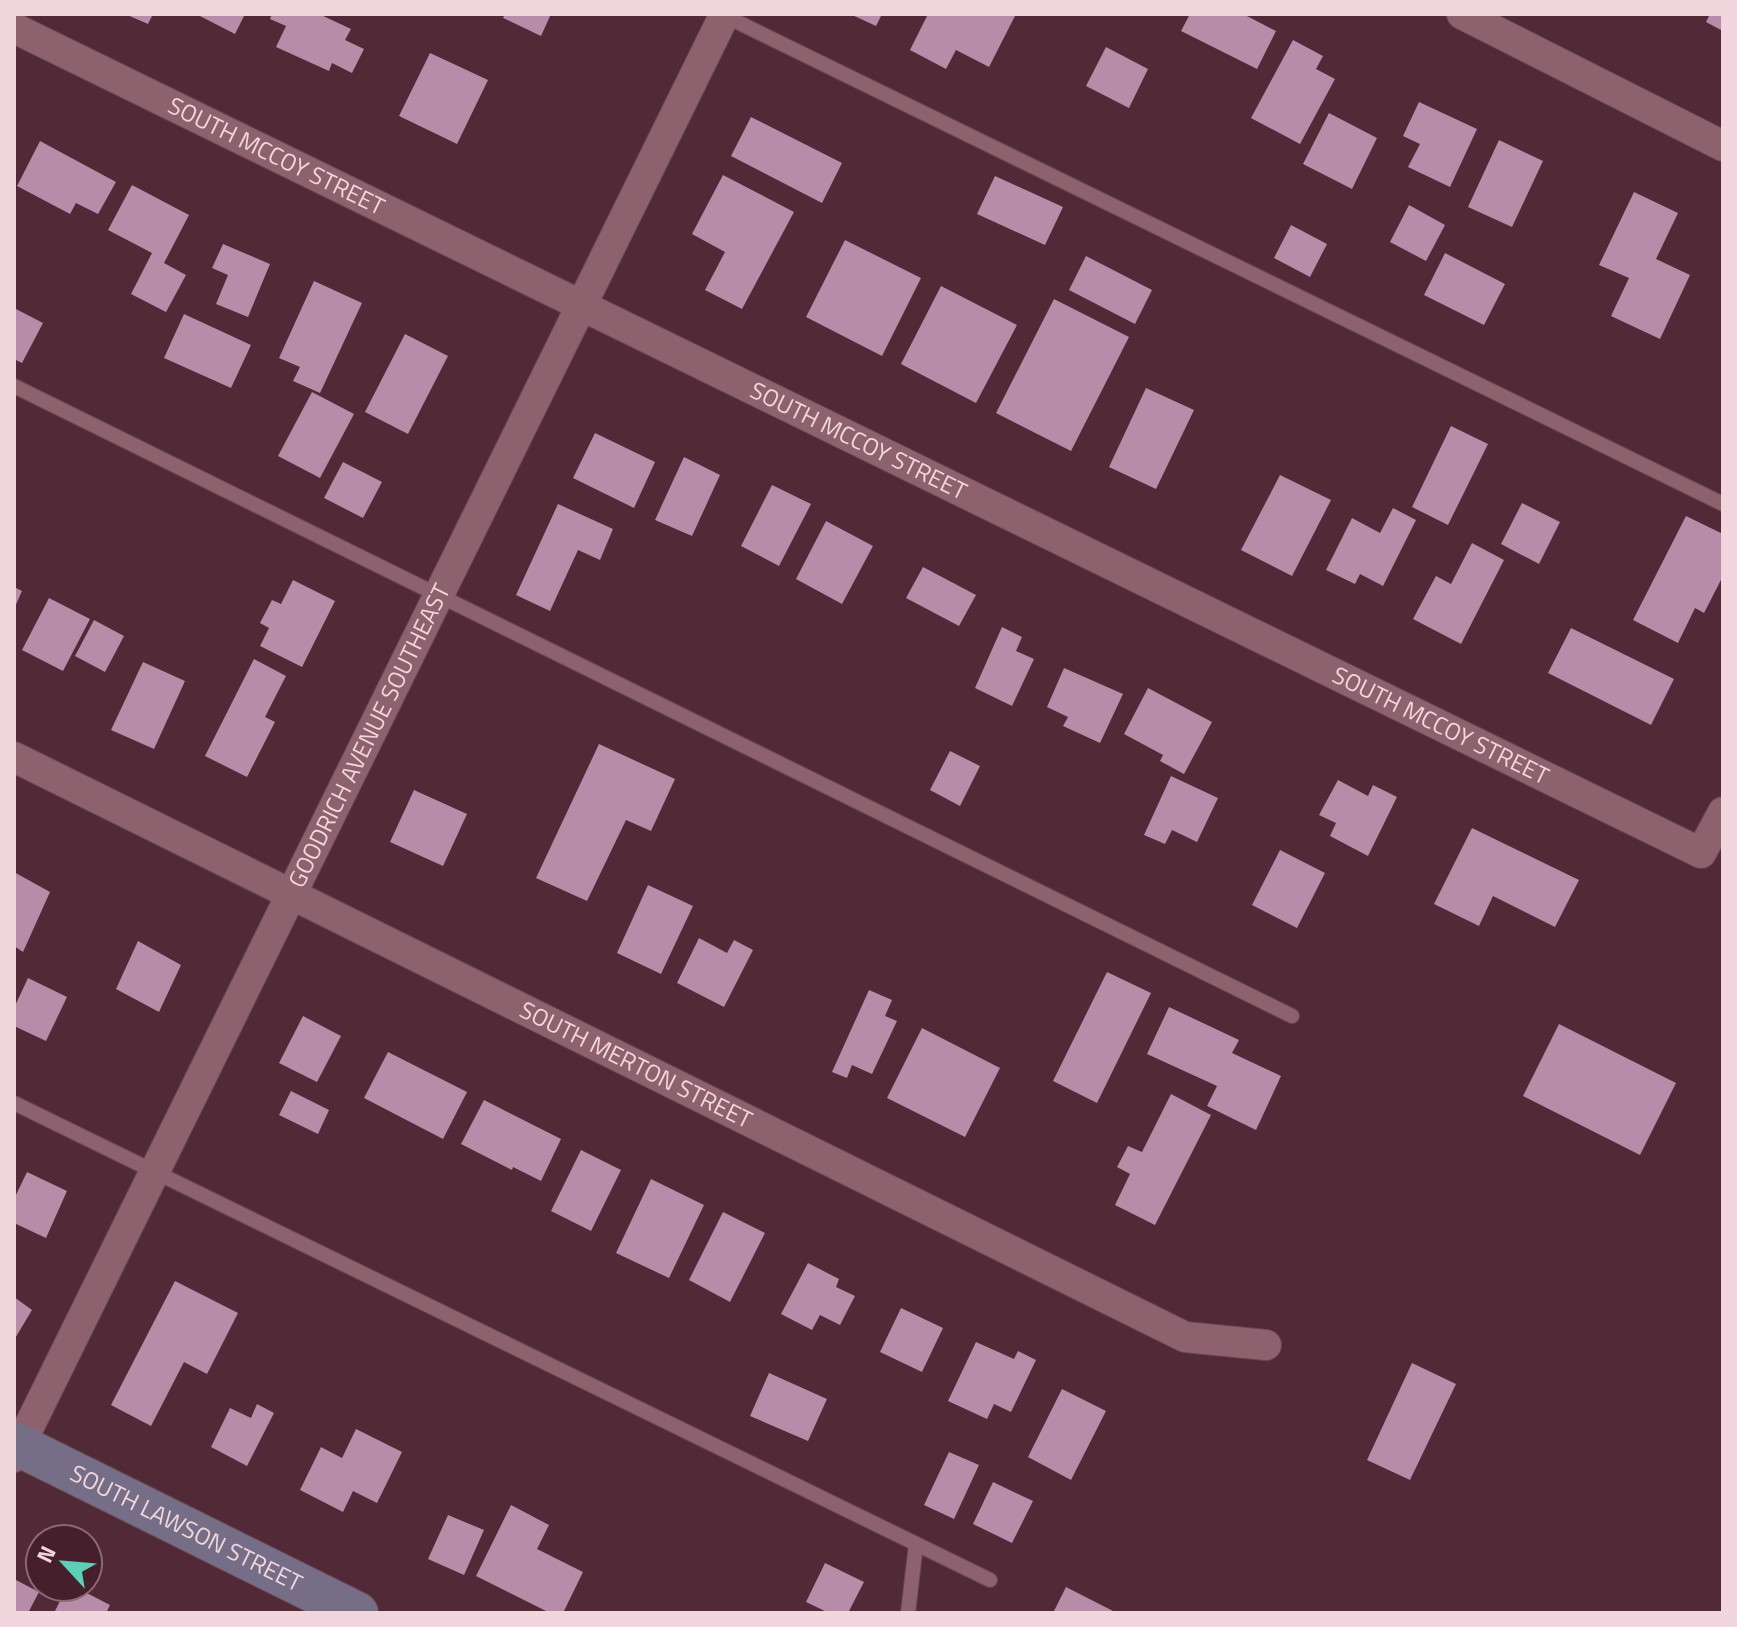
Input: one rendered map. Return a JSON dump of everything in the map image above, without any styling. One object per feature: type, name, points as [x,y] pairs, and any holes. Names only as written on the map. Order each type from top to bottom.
[{"type":"street","name":"GOODRICH AVENUE SOUTHEAST","points":[[16,1448],[292,894],[723,14]]},
{"type":"street","points":[[1462,14],[1723,146]]},
{"type":"street","name":"SOUTH MCCOY STREET","points":[[14,28],[1701,853],[1723,812]]},
{"type":"street","name":"SOUTH MERTON STREET","points":[[14,757],[1185,1337],[1266,1345]]},
{"type":"street","name":"SOUTH LAWSON STREET","points":[[16,1448],[357,1613]]},
{"type":"lane","points":[[723,14],[1723,504]]},
{"type":"lane","points":[[14,386],[1292,1016]]},
{"type":"lane","points":[[14,1103],[990,1580]]},
{"type":"lane","points":[[908,1613],[916,1544]]},
{"type":"building","points":[[125,14],[153,14],[148,24]]},
{"type":"building","points":[[196,14],[245,14],[235,34]]},
{"type":"building","points":[[272,14],[319,14],[351,29],[345,40],[364,49],[352,73],[332,63],[329,71],[276,47],[286,26],[270,19]]},
{"type":"building","points":[[505,14],[551,14],[541,36],[503,18]]},
{"type":"building","points":[[850,14],[882,14],[876,26]]},
{"type":"building","points":[[928,14],[1016,14],[989,67],[956,50],[946,69],[910,50]]},
{"type":"building","points":[[1190,14],[1243,14],[1276,31],[1257,69],[1181,31]]},
{"type":"building","points":[[1710,14],[1723,14],[1723,31],[1706,22]]},
{"type":"building","points":[[1293,40],[1323,56],[1316,69],[1335,79],[1300,144],[1251,118]]},
{"type":"building","points":[[1106,47],[1148,69],[1129,108],[1086,86]]},
{"type":"building","points":[[430,53],[488,80],[457,144],[399,116]]},
{"type":"building","points":[[1419,102],[1477,129],[1450,187],[1408,167],[1420,144],[1403,136]]},
{"type":"building","points":[[1329,113],[1377,138],[1352,189],[1303,164]]},
{"type":"building","points":[[751,117],[842,163],[822,203],[731,156]]},
{"type":"building","points":[[1499,140],[1543,161],[1512,227],[1468,207]]},
{"type":"building","points":[[40,141],[116,182],[98,214],[76,203],[70,214],[17,186]]},
{"type":"building","points":[[723,175],[794,212],[742,309],[705,290],[725,252],[692,234]]},
{"type":"building","points":[[995,176],[1063,207],[1045,245],[977,214]]},
{"type":"building","points":[[132,185],[189,215],[164,263],[186,275],[166,312],[131,294],[152,253],[108,230]]},
{"type":"building","points":[[1634,192],[1678,213],[1656,259],[1690,275],[1660,339],[1611,316],[1629,278],[1599,265]]},
{"type":"building","points":[[1409,205],[1445,225],[1426,261],[1390,242]]},
{"type":"building","points":[[1291,225],[1327,244],[1310,277],[1274,258]]},
{"type":"building","points":[[845,240],[921,278],[882,356],[806,317]]},
{"type":"building","points":[[223,244],[270,264],[248,317],[216,304],[228,275],[212,268]]},
{"type":"building","points":[[1445,253],[1505,284],[1484,325],[1424,295]]},
{"type":"building","points":[[1086,256],[1152,290],[1135,324],[1069,290]]},
{"type":"building","points":[[314,281],[362,303],[320,393],[293,381],[300,367],[279,358]]},
{"type":"building","points":[[941,286],[1017,325],[976,403],[901,364]]},
{"type":"building","points":[[1054,299],[1129,337],[1071,451],[996,413]]},
{"type":"building","points":[[14,308],[43,323],[22,363],[14,359]]},
{"type":"building","points":[[184,314],[251,345],[231,388],[164,358]]},
{"type":"building","points":[[405,334],[448,356],[408,434],[365,412]]},
{"type":"building","points":[[1146,388],[1194,410],[1156,489],[1109,467]]},
{"type":"building","points":[[312,392],[354,414],[320,478],[278,456]]},
{"type":"building","points":[[1451,426],[1488,444],[1448,525],[1412,507]]},
{"type":"building","points":[[595,433],[655,462],[634,508],[573,478]]},
{"type":"building","points":[[684,457],[720,475],[692,536],[655,520]]},
{"type":"building","points":[[343,462],[382,482],[363,518],[324,498]]},
{"type":"building","points":[[1280,475],[1331,500],[1292,576],[1241,550]]},
{"type":"building","points":[[772,485],[811,504],[779,566],[741,546]]},
{"type":"building","points":[[1522,503],[1560,522],[1539,564],[1501,544]]},
{"type":"building","points":[[558,504],[613,529],[600,560],[578,550],[550,611],[516,595]]},
{"type":"building","points":[[1393,508],[1416,520],[1383,586],[1360,574],[1355,584],[1326,570],[1352,518],[1380,533]]},
{"type":"building","points":[[1686,516],[1723,534],[1723,576],[1704,613],[1695,608],[1678,643],[1633,620]]},
{"type":"building","points":[[826,521],[873,546],[842,604],[796,579]]},
{"type":"building","points":[[1472,543],[1504,560],[1461,644],[1413,619],[1436,576],[1451,584]]},
{"type":"building","points":[[923,567],[976,595],[959,626],[906,598]]},
{"type":"building","points":[[293,580],[335,601],[302,667],[260,646],[269,628],[260,623],[272,600],[281,604]]},
{"type":"building","points":[[14,587],[22,591],[14,609]]},
{"type":"building","points":[[49,598],[90,619],[63,671],[22,650]]},
{"type":"building","points":[[94,620],[124,636],[105,672],[75,656]]},
{"type":"building","points":[[1002,627],[1022,637],[1016,651],[1034,659],[1012,706],[975,688]]},
{"type":"building","points":[[1571,628],[1674,679],[1651,725],[1548,673]]},
{"type":"building","points":[[254,659],[286,676],[265,717],[275,722],[247,777],[205,756]]},
{"type":"building","points":[[143,662],[185,681],[154,749],[111,730]]},
{"type":"building","points":[[1064,668],[1123,694],[1100,743],[1063,726],[1068,717],[1047,707]]},
{"type":"building","points":[[1148,688],[1212,722],[1184,774],[1160,761],[1163,755],[1124,734]]},
{"type":"building","points":[[599,744],[675,779],[651,831],[626,820],[587,901],[536,878]]},
{"type":"building","points":[[950,751],[980,766],[960,806],[930,790]]},
{"type":"building","points":[[1171,776],[1218,798],[1197,842],[1172,830],[1165,844],[1144,835]]},
{"type":"building","points":[[1338,780],[1368,796],[1373,785],[1397,797],[1368,856],[1330,836],[1336,823],[1319,815]]},
{"type":"building","points":[[414,790],[467,814],[443,866],[390,842]]},
{"type":"building","points":[[1472,828],[1579,880],[1555,927],[1493,896],[1479,926],[1434,904]]},
{"type":"building","points":[[1280,850],[1325,873],[1297,928],[1252,905]]},
{"type":"building","points":[[14,872],[50,892],[23,952],[14,946]]},
{"type":"building","points":[[648,885],[693,906],[661,974],[617,953]]},
{"type":"building","points":[[699,938],[727,953],[734,940],[753,950],[724,1007],[677,983]]},
{"type":"building","points":[[138,941],[181,965],[159,1012],[116,989]]},
{"type":"building","points":[[1107,972],[1151,993],[1097,1103],[1053,1081]]},
{"type":"building","points":[[28,978],[67,997],[46,1041],[14,1026],[14,1008]]},
{"type":"building","points":[[869,990],[892,1000],[885,1016],[897,1021],[872,1074],[852,1065],[847,1078],[832,1072]]},
{"type":"building","points":[[1169,1007],[1239,1040],[1232,1053],[1281,1076],[1256,1130],[1207,1106],[1217,1086],[1147,1054]]},
{"type":"building","points":[[303,1016],[341,1036],[317,1082],[279,1063]]},
{"type":"building","points":[[1559,1024],[1676,1083],[1640,1155],[1523,1096]]},
{"type":"building","points":[[922,1028],[1000,1068],[965,1137],[887,1098]]},
{"type":"building","points":[[388,1052],[467,1092],[443,1139],[364,1098]]},
{"type":"building","points":[[291,1091],[329,1110],[318,1134],[279,1115]]},
{"type":"building","points":[[1171,1094],[1211,1115],[1155,1225],[1115,1205],[1130,1174],[1117,1167],[1128,1146],[1142,1152]]},
{"type":"building","points":[[484,1100],[561,1139],[541,1181],[461,1144]]},
{"type":"building","points":[[581,1150],[621,1170],[591,1231],[551,1211]]},
{"type":"building","points":[[27,1172],[67,1191],[46,1238],[14,1223],[14,1199]]},
{"type":"building","points":[[651,1179],[704,1205],[669,1278],[616,1253]]},
{"type":"building","points":[[723,1212],[765,1233],[730,1302],[689,1280]]},
{"type":"building","points":[[808,1263],[839,1279],[836,1287],[855,1296],[840,1325],[820,1315],[812,1330],[781,1314]]},
{"type":"building","points":[[175,1281],[238,1313],[207,1374],[184,1362],[151,1426],[111,1405]]},
{"type":"building","points":[[14,1297],[32,1310],[14,1340]]},
{"type":"building","points":[[901,1308],[943,1328],[922,1372],[880,1352]]},
{"type":"building","points":[[976,1342],[1014,1359],[1018,1351],[1036,1360],[1011,1412],[994,1404],[987,1419],[948,1401]]},
{"type":"building","points":[[1412,1363],[1456,1384],[1410,1480],[1367,1460]]},
{"type":"building","points":[[769,1373],[827,1399],[808,1441],[750,1416]]},
{"type":"building","points":[[1062,1389],[1106,1411],[1071,1480],[1028,1457]]},
{"type":"building","points":[[257,1404],[274,1413],[247,1466],[211,1447],[230,1408],[251,1418]]},
{"type":"building","points":[[356,1429],[402,1452],[377,1503],[353,1491],[343,1512],[300,1490],[321,1447],[342,1458]]},
{"type":"building","points":[[949,1452],[979,1465],[954,1519],[924,1505]]},
{"type":"building","points":[[993,1482],[1033,1501],[1012,1543],[973,1524]]},
{"type":"building","points":[[511,1505],[549,1525],[537,1549],[583,1572],[563,1613],[550,1613],[476,1576]]},
{"type":"building","points":[[448,1515],[484,1530],[464,1575],[428,1559]]},
{"type":"building","points":[[825,1563],[864,1582],[848,1613],[829,1613],[806,1602]]},
{"type":"building","points":[[14,1579],[24,1584],[24,1603],[33,1603],[28,1613],[14,1613]]},
{"type":"building","points":[[1066,1587],[1117,1613],[1053,1613]]},
{"type":"building","points":[[104,1602],[110,1605],[106,1613],[54,1613],[59,1603]]}]
